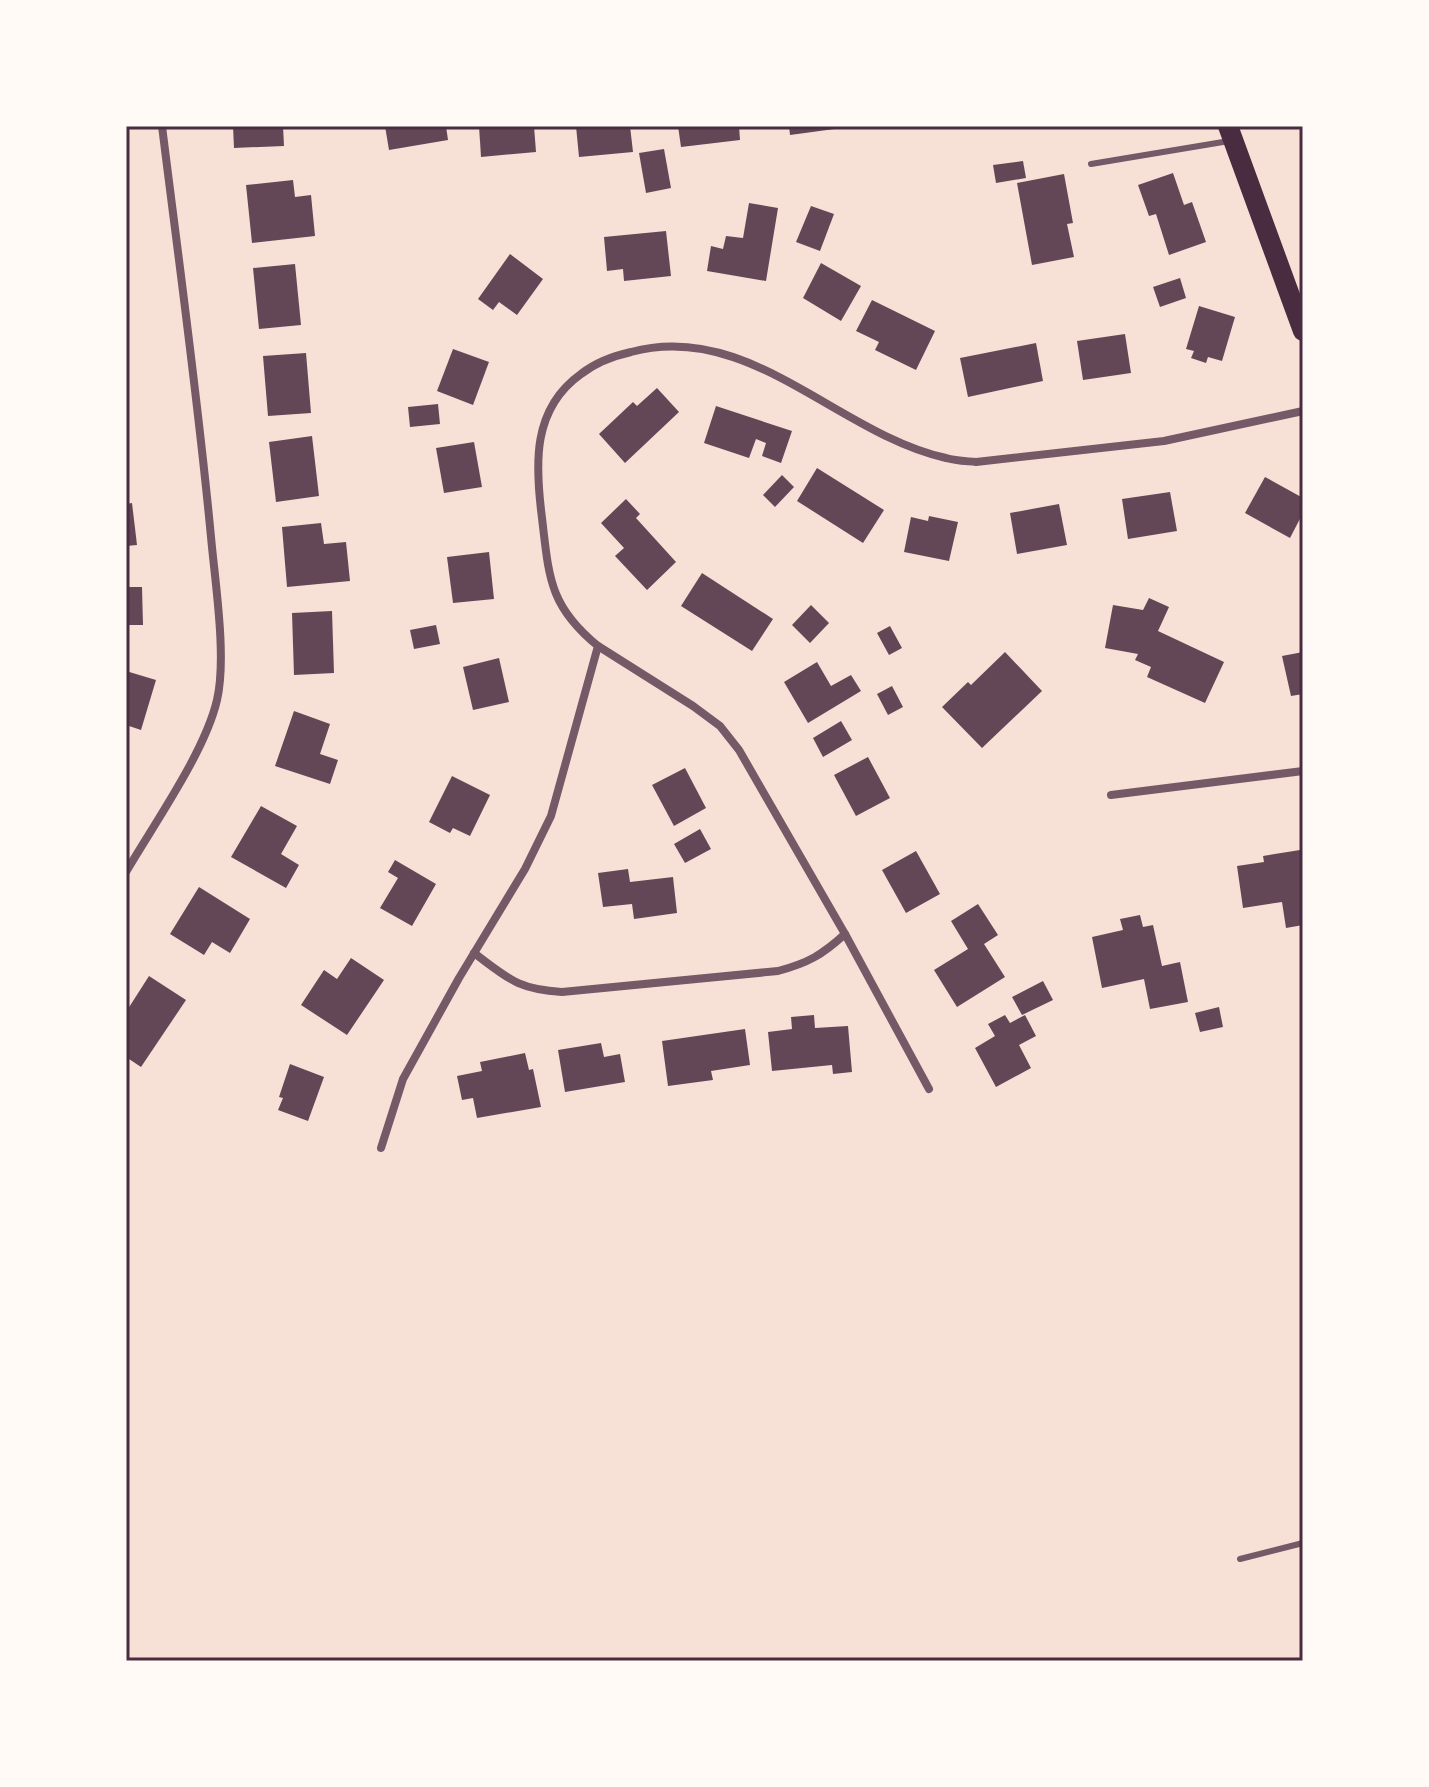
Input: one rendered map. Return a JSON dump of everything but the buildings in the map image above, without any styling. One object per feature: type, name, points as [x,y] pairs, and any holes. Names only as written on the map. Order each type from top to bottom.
[{"type":"main road","points":[[1230,133],[1303,331]]},
{"type":"street","points":[[126,872],[188,768],[207,728],[217,699],[219,673],[217,603],[207,496],[162,126]]},
{"type":"street","points":[[929,1089],[752,770],[720,726],[598,646],[579,631],[560,606],[549,572],[539,495],[540,432],[553,405],[569,382],[590,367],[649,347],[679,346],[748,363],[888,436],[947,459],[976,462],[1164,441],[1303,411]]},
{"type":"street","points":[[381,1148],[403,1079],[525,869],[551,816],[598,646]]},
{"type":"street","points":[[1111,795],[1303,771]]},
{"type":"street","points":[[474,953],[513,982],[533,990],[562,992],[778,971],[802,965],[822,954],[845,934]]},
{"type":"lane","points":[[1091,164],[1230,133]]},
{"type":"lane","points":[[1240,1559],[1303,1543]]}]
